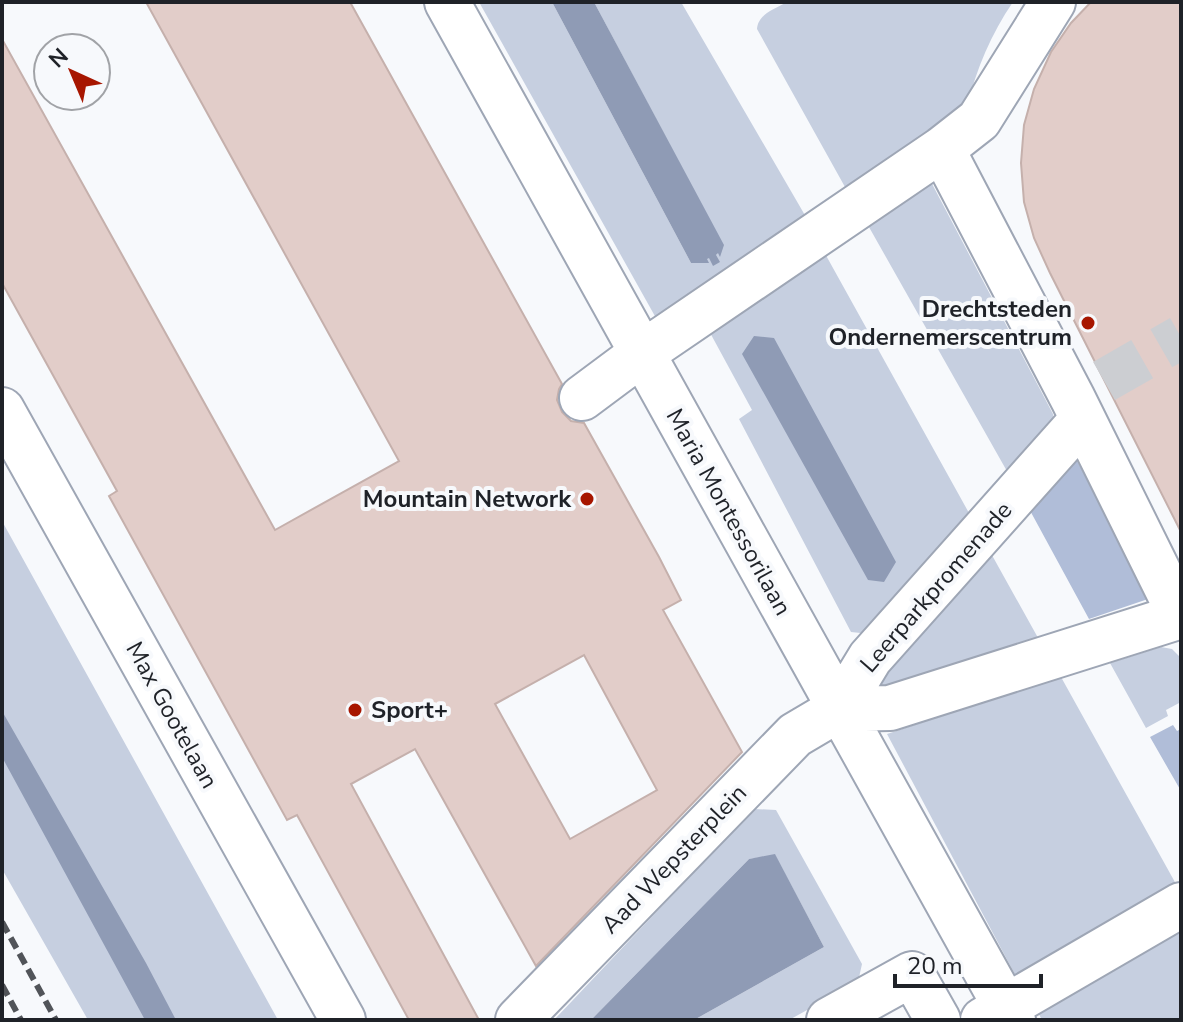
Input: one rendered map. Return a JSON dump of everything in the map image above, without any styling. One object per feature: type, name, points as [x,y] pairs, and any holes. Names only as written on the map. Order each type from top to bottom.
[{"type":"street","name":"Maria Montessorilaan","points":[[447,2],[839,709],[1001,1016]]},
{"type":"street","points":[[582,398],[641,354],[942,149],[979,120],[1053,2]]},
{"type":"street","name":"Leerparkpromenade","points":[[839,709],[890,708],[1181,617],[1087,400],[942,149]]},
{"type":"street","name":"Leerparkpromenade","points":[[839,709],[870,658],[1087,400]]},
{"type":"street","name":"Max Gootelaan","points":[[2,410],[343,1020]]},
{"type":"street","name":"Aad Wepsterplein","points":[[518,1020],[795,735],[839,709]]},
{"type":"street","points":[[1001,1016],[1181,905]]},
{"type":"street","points":[[829,1020],[912,974],[938,1020]]},
{"type":"shaded area","points":[[479,2],[552,2],[691,263],[716,255],[723,245],[594,2],[681,2],[806,217],[656,318]]},
{"type":"shaded area","points":[[552,2],[594,2],[724,245],[720,257],[718,253],[716,255],[720,262],[713,266],[709,258],[709,263],[691,263]]},
{"type":"shaded area","points":[[787,2],[1013,2],[986,52],[967,106],[845,187],[757,29],[760,19]]},
{"type":"shaded area","points":[[930,180],[1053,414],[1056,431],[1008,473],[865,220]]},
{"type":"shaded area","points":[[823,250],[974,522],[870,634],[851,632],[739,419],[752,410],[708,329]]},
{"type":"shaded area","points":[[754,336],[774,338],[896,562],[884,582],[868,580],[742,354]]},
{"type":"shaded area","points":[[1076,459],[1151,598],[1089,619],[1027,505]]},
{"type":"shaded area","points":[[2,521],[278,1020],[88,1020],[2,869]]},
{"type":"shaded area","points":[[988,548],[1042,645],[886,693],[873,671]]},
{"type":"shaded area","points":[[1161,647],[1172,649],[1181,658],[1181,702],[1166,710],[1168,716],[1146,728],[1110,663]]},
{"type":"shaded area","points":[[1061,677],[1181,893],[1020,984],[887,734]]},
{"type":"shaded area","points":[[2,711],[176,1020],[145,1020],[2,757]]},
{"type":"shaded area","points":[[1173,725],[1177,731],[1181,729],[1181,791],[1150,737]]},
{"type":"shaded area","points":[[754,809],[776,810],[862,964],[858,982],[789,1020],[694,1020],[824,947],[775,855],[749,859],[591,1020],[554,1020]]},
{"type":"shaded area","points":[[775,854],[824,947],[694,1020],[591,1020],[749,859]]},
{"type":"shaded area","points":[[1181,919],[1181,1020],[1042,1020],[1033,1003]]},
{"type":"building","points":[[146,2],[350,2],[562,384],[557,400],[562,412],[571,421],[584,423],[659,557],[681,600],[663,610],[742,752],[536,966],[415,749],[351,784],[479,1020],[409,1020],[297,815],[287,820],[109,496],[117,491],[2,283],[2,39],[32,93],[32,112],[43,112],[275,530],[399,461]],"holes":[[[584,655],[657,790],[570,839],[495,704]]]},
{"type":"building","points":[[1091,2],[1181,2],[1181,532],[1050,273],[1034,238],[1024,202],[1021,163],[1024,125],[1034,89],[1051,52],[1071,23]]},
{"type":"tunnel","points":[[1104,381],[1181,337]]},
{"type":"railway","points":[[2,922],[56,1020]]},
{"type":"railway","points":[[2,985],[21,1020]]},
{"type":"place","name":"Drechtsteden Ondernemerscentrum","points":[[1088,323]]},
{"type":"place","name":"Mountain Network","points":[[587,499]]},
{"type":"place","name":"Sport+","points":[[355,710]]}]
